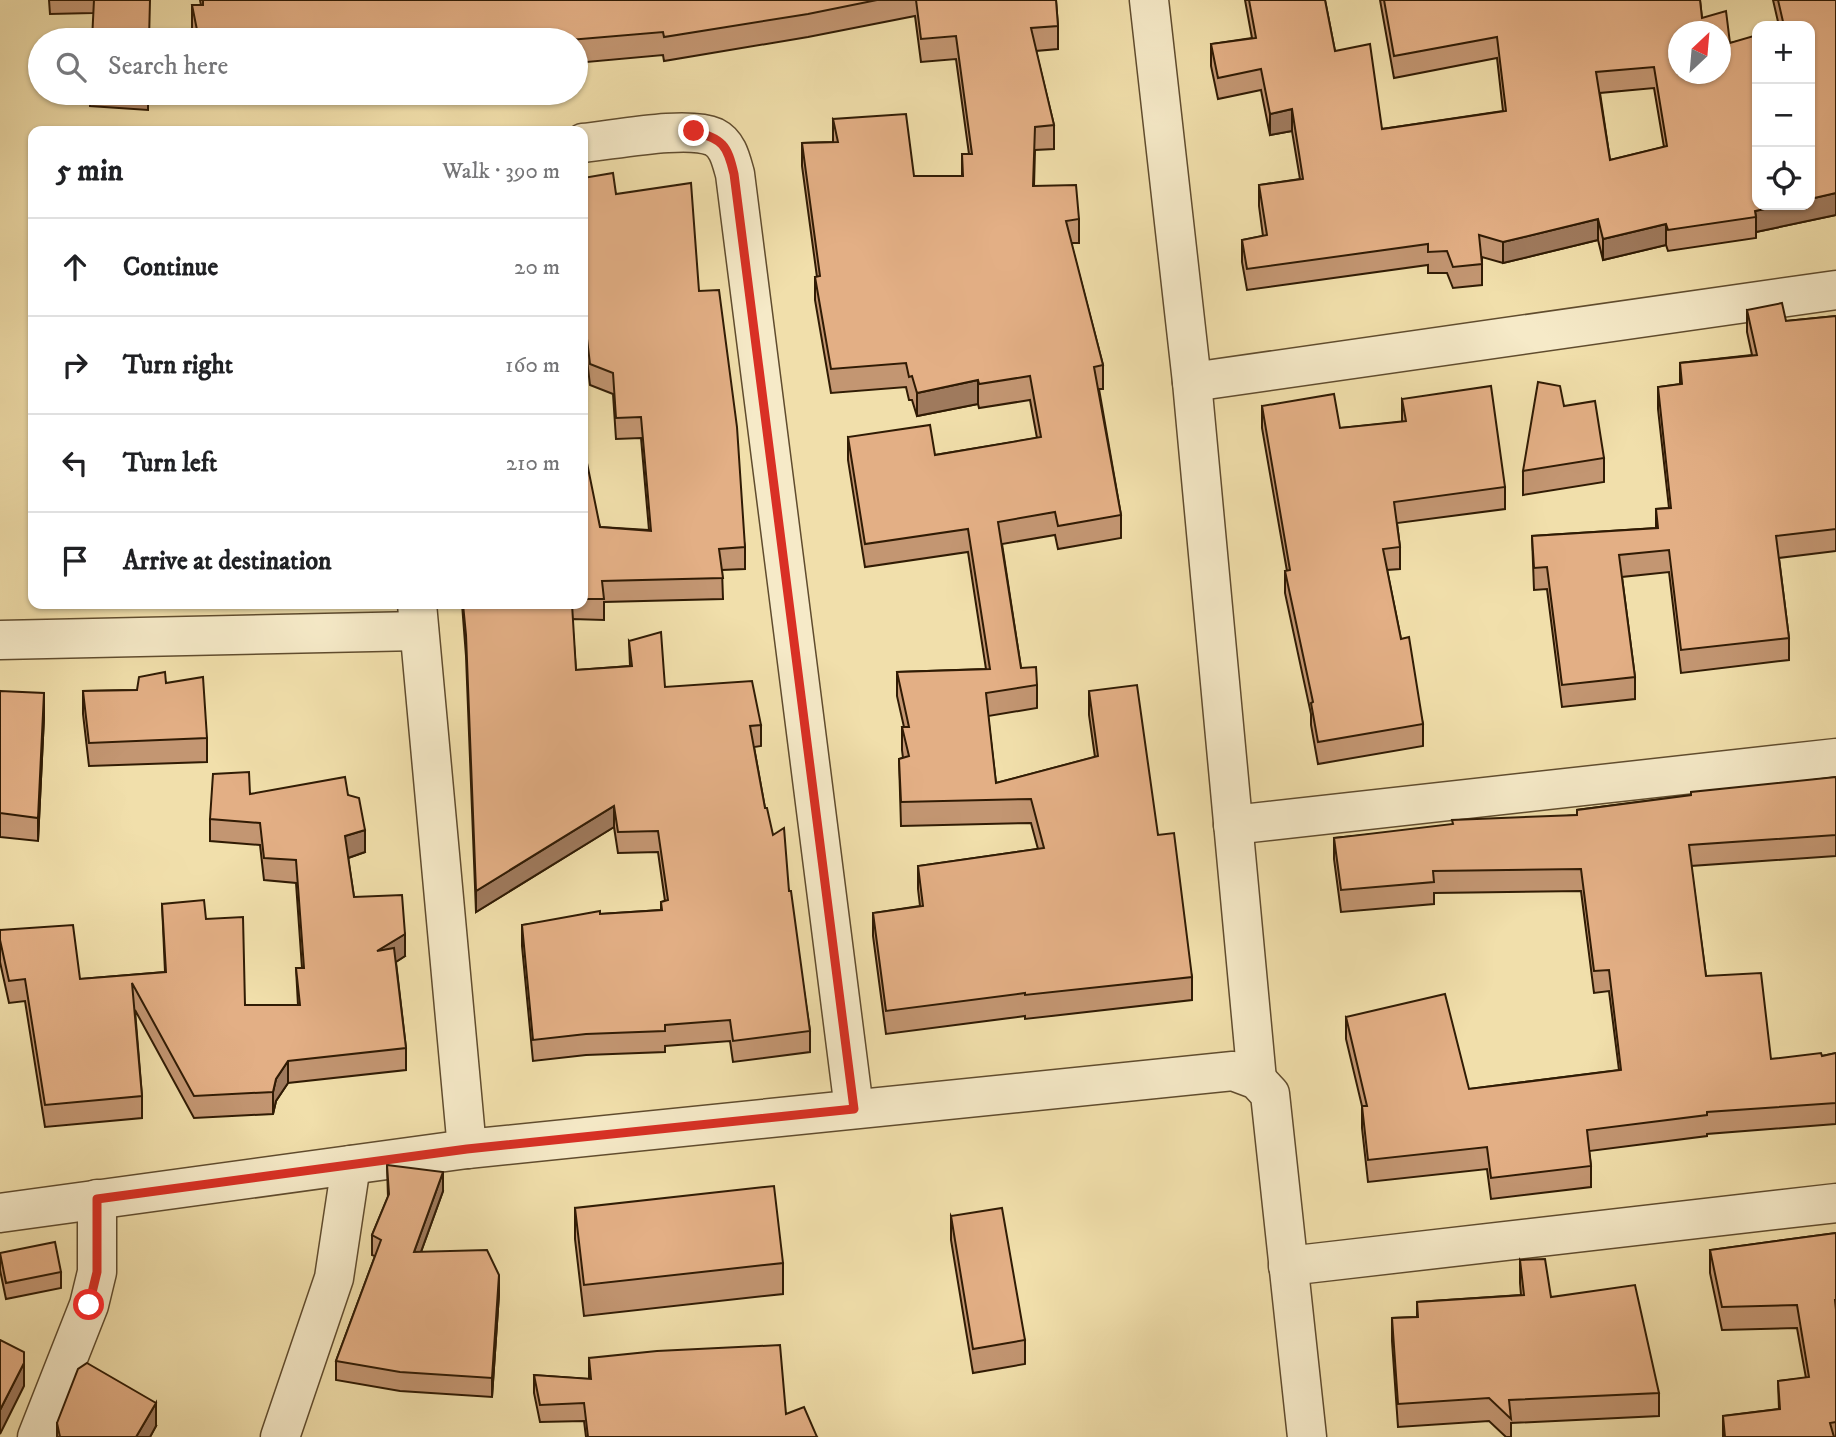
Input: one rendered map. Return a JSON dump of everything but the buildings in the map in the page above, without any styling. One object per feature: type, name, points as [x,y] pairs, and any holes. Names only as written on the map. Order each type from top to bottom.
[{"type":"street","points":[[1149,0],[1192,382],[1257,1080]]},
{"type":"street","points":[[588,142],[694,131],[716,138],[729,153],[734,174],[854,1109]]},
{"type":"street","points":[[1192,382],[1836,290]]},
{"type":"street","points":[[0,640],[418,617],[467,1149]]},
{"type":"street","points":[[1233,825],[1836,758]]},
{"type":"street","points":[[0,1213],[467,1149],[1233,1071],[1257,1080],[1270,1094],[1307,1437]]},
{"type":"street","points":[[280,1437],[334,1278],[351,1165]]},
{"type":"street","points":[[37,1437],[89,1305],[97,1272],[97,1199]]},
{"type":"street","points":[[1288,1266],[1836,1203]]},
{"type":"route","points":[[89,1305],[97,1272],[97,1199],[467,1149],[854,1109],[734,174],[729,153],[716,138],[694,131]]}]
